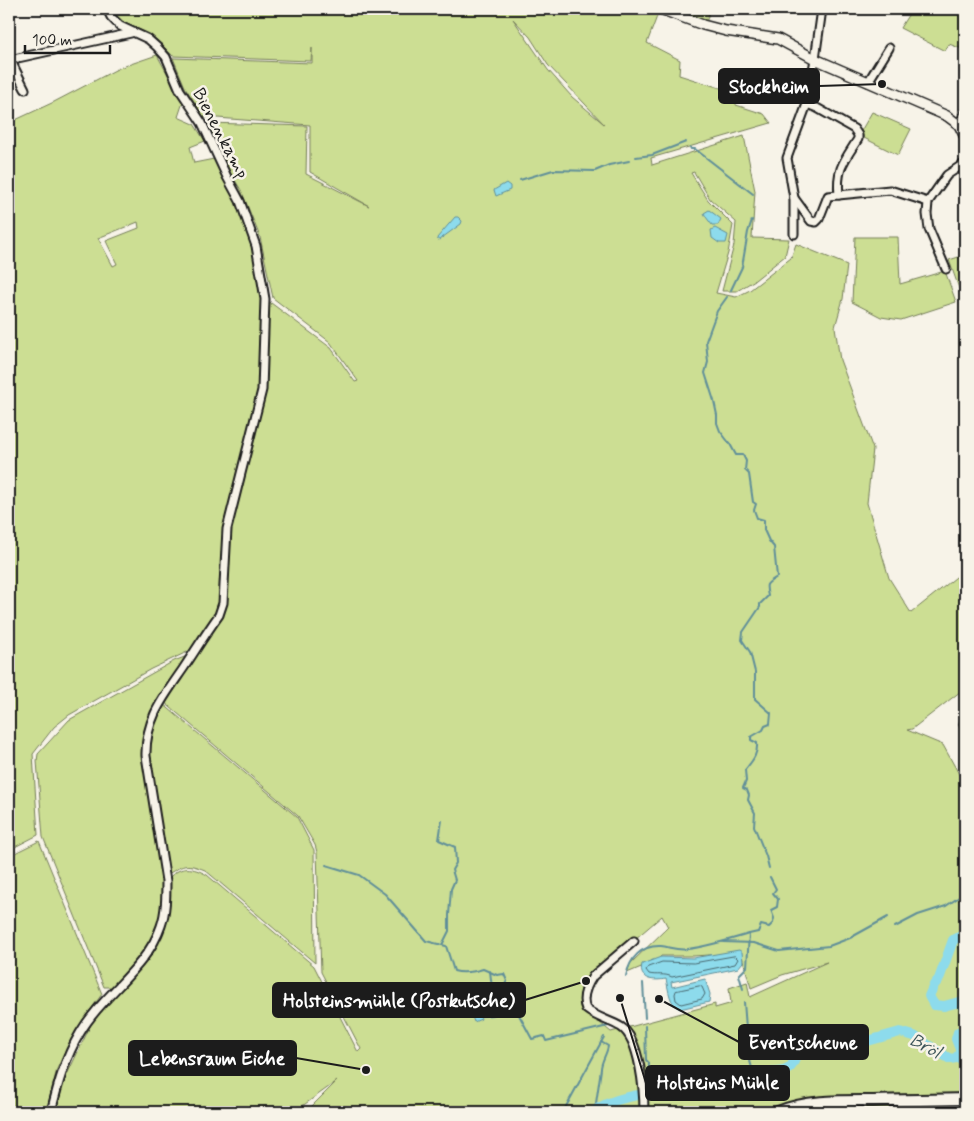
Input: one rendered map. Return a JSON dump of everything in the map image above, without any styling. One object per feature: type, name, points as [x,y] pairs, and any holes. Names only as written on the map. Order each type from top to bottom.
[{"type":"main road","points":[[778,1112],[787,1108],[809,1104],[835,1102],[965,1099]]},
{"type":"street","name":"Bienenkamp","points":[[51,1112],[61,1073],[80,1032],[106,998],[146,955],[162,925],[166,899],[166,881],[146,756],[146,740],[149,728],[161,701],[219,615],[223,602],[227,529],[262,390],[265,299],[256,246],[240,201],[227,178],[202,123],[180,90],[166,57],[148,39],[131,33],[120,26],[111,18],[107,9]]},
{"type":"street","points":[[660,9],[726,31],[778,38],[816,59],[947,116],[959,124],[965,137]]},
{"type":"street","points":[[794,234],[794,198],[787,158],[807,104],[816,59],[822,9]]},
{"type":"street","points":[[25,89],[9,59],[131,33]]},
{"type":"street","points":[[868,82],[889,48]]},
{"type":"street","points":[[807,104],[854,129],[858,135],[858,139],[842,164],[837,180],[839,195]]},
{"type":"street","points":[[959,124],[965,113]]},
{"type":"street","points":[[946,269],[928,229],[928,202],[946,175],[965,163]]},
{"type":"street","points":[[794,198],[811,221],[816,222],[828,196],[890,190],[928,202]]},
{"type":"street","points":[[634,941],[601,968],[589,983],[584,1005],[586,1009],[604,1021],[623,1028],[632,1042],[636,1053],[644,1112]]},
{"type":"green space","points":[[110,9],[653,9],[659,11],[647,43],[680,60],[679,75],[736,93],[736,105],[764,114],[771,123],[651,158],[652,165],[744,136],[755,191],[752,238],[789,239],[785,256],[755,280],[737,291],[722,291],[734,245],[736,222],[710,199],[694,172],[691,173],[708,200],[733,225],[728,253],[716,293],[736,297],[750,290],[791,258],[796,244],[847,265],[843,299],[835,327],[840,360],[873,449],[867,503],[889,578],[911,613],[965,570],[965,688],[912,729],[907,730],[943,745],[965,785],[965,1095],[892,1094],[842,1097],[817,1100],[772,1112],[306,1112],[337,1081],[294,1112],[55,1112],[65,1079],[94,1018],[143,963],[165,921],[170,899],[169,878],[183,869],[197,870],[207,875],[314,966],[358,1052],[361,1049],[321,972],[317,852],[315,845],[298,816],[163,701],[220,617],[229,530],[263,394],[267,300],[331,348],[355,382],[358,381],[330,342],[273,298],[260,237],[241,190],[231,174],[208,123],[307,126],[306,174],[369,206],[310,172],[310,125],[204,117],[185,87],[173,58],[312,63],[312,48],[311,61],[173,56],[152,36],[122,22]],"holes":[[[513,19],[530,37],[548,65],[604,124],[572,97],[548,70]],[[662,916],[668,927],[630,964],[627,973],[658,960],[661,956],[741,953],[751,988],[782,975],[827,962],[750,997],[747,982],[729,988],[731,1003],[729,1004],[715,1008],[715,1004],[611,1032],[581,1007],[581,985]]]},
{"type":"green space","points":[[669,9],[710,9],[706,23]]},
{"type":"green space","points":[[912,9],[965,9],[965,50],[949,44],[945,51],[900,28]]},
{"type":"green space","points":[[157,55],[183,102],[178,117],[194,124],[205,141],[190,147],[194,163],[214,159],[236,201],[251,241],[264,301],[260,393],[224,529],[221,602],[197,644],[189,651],[151,669],[69,715],[54,727],[33,754],[38,835],[9,850],[9,123],[119,68]],"holes":[[[138,222],[139,228],[106,241],[117,264],[113,266],[98,238]]]},
{"type":"green space","points":[[872,112],[911,129],[898,155],[864,138],[861,131]]},
{"type":"green space","points":[[855,237],[898,237],[900,284],[945,271],[956,302],[901,320],[881,317],[852,302]]},
{"type":"green space","points":[[965,255],[965,293],[961,294],[949,260]]},
{"type":"green space","points":[[190,655],[155,708],[143,744],[161,859],[164,898],[159,925],[136,963],[111,987],[104,987],[43,837],[38,754],[69,720],[174,661]]},
{"type":"green space","points":[[162,703],[297,817],[314,850],[315,963],[205,870],[194,866],[186,866],[168,874],[149,757],[150,733]]},
{"type":"green space","points":[[39,841],[102,994],[76,1030],[57,1069],[46,1112],[9,1112],[9,856]]},
{"type":"green space","points":[[965,1103],[965,1112],[796,1112],[838,1105]]},
{"type":"water","points":[[506,183],[510,186],[510,190],[496,196],[494,190]]},
{"type":"water","points":[[709,210],[721,219],[718,225],[712,225],[706,217],[704,213]]},
{"type":"water","points":[[455,217],[462,221],[461,224],[438,240],[437,238]]},
{"type":"water","points":[[715,228],[728,235],[726,243],[719,243],[712,238],[711,230]]},
{"type":"water","points":[[739,950],[742,952],[743,962],[738,968],[671,982],[672,987],[705,979],[710,994],[709,1002],[680,1009],[676,1007],[672,1000],[666,979],[648,979],[642,974],[641,970],[642,964],[661,957],[693,958]]},
{"type":"water","points":[[474,1007],[481,1019],[474,1022],[469,1008]]},
{"type":"waterway","points":[[636,157],[652,155],[686,142]]},
{"type":"waterway","points":[[690,147],[753,194]]},
{"type":"waterway","points":[[520,180],[553,170],[595,171],[609,165],[629,161]]},
{"type":"waterway","points":[[731,290],[742,267],[752,220]]},
{"type":"waterway","points":[[727,297],[717,311],[706,341],[708,362],[705,373],[714,401],[720,431],[736,455],[743,455],[746,461],[745,470],[749,474],[753,502],[756,504],[754,510],[757,518],[764,520],[764,530],[774,547],[777,577],[767,584],[768,596],[760,604],[760,607],[743,632],[742,640],[750,652],[755,672],[755,699],[771,713],[770,724],[751,737],[751,740],[757,743],[757,751],[745,770],[746,781],[743,788],[747,790],[748,800],[755,813],[754,826],[769,868]]},
{"type":"waterway","points":[[442,820],[439,840],[455,847],[456,863],[452,870],[455,880],[451,889],[449,931],[442,945]]},
{"type":"waterway","points":[[326,865],[359,875],[385,894],[426,941],[446,946],[454,971],[468,972],[483,969],[497,975],[504,974],[507,981],[504,986],[515,1008],[492,1015],[480,1016]]},
{"type":"waterway","points":[[743,989],[739,975],[747,967],[749,934],[758,932],[761,925],[769,927],[773,923],[774,918],[771,910],[777,907],[778,899],[773,893],[776,889],[770,877]]},
{"type":"waterway","points":[[895,927],[918,915],[946,906],[965,893]]},
{"type":"waterway","points":[[723,942],[754,943],[779,951],[829,946],[850,938],[888,917]]},
{"type":"waterway","name":"Bröl","points":[[965,932],[953,940],[939,979],[929,996],[934,1005],[944,1006],[959,1002],[965,1006]]},
{"type":"waterway","points":[[626,976],[630,964],[642,950],[654,946],[688,949],[711,945],[749,934]]},
{"type":"waterway","points":[[478,1011],[490,997],[496,995],[492,988],[490,971]]},
{"type":"waterway","points":[[643,983],[645,1018]]},
{"type":"waterway","points":[[744,1002],[748,1054],[754,1075]]},
{"type":"waterway","points":[[518,1013],[532,1039],[544,1036],[546,1041],[608,1026]]},
{"type":"waterway","points":[[645,1026],[646,1060],[649,1063],[648,1084],[645,1087]]},
{"type":"waterway","name":"Bröl","points":[[593,1112],[607,1104],[630,1096],[787,1070],[794,1062],[799,1040],[808,1033],[843,1044],[864,1042],[900,1032],[914,1036],[950,1059],[956,1058],[961,1052],[956,1039],[958,1032],[965,1030]]},
{"type":"waterway","points":[[563,1112],[604,1037]]},
{"type":"waterway","points":[[595,1110],[601,1066],[608,1046],[601,1042]]},
{"type":"place","name":"Stockheim","points":[[882,84]]},
{"type":"place","name":"Holsteinsmühle (Postkutsche)","points":[[586,981]]},
{"type":"place","name":"Holsteins Mühle","points":[[620,998]]},
{"type":"place","name":"Eventscheune","points":[[659,999]]},
{"type":"place","name":"Lebensraum Eiche","points":[[366,1070]]}]
